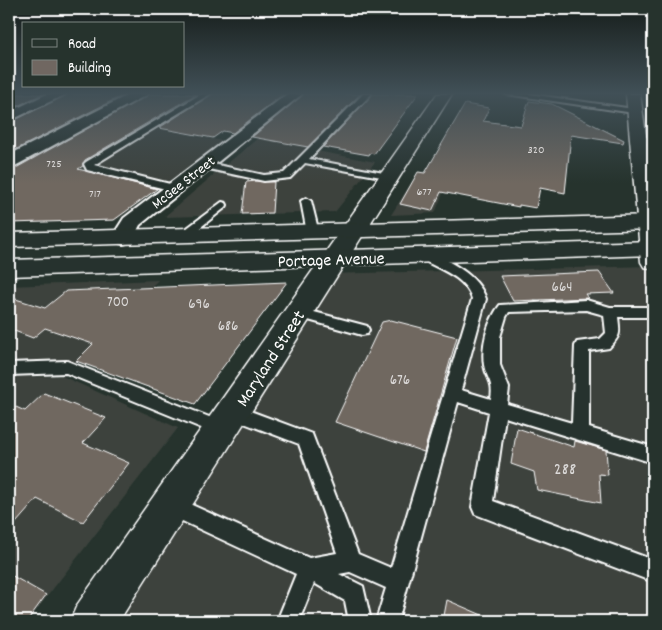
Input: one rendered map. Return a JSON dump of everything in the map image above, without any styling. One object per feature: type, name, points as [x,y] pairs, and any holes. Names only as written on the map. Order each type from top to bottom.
[{"type":"main road","name":"Maryland Street","points":[[93,621],[426,123]]},
{"type":"main road","points":[[641,123],[646,140],[653,252]]},
{"type":"main road","name":"Portage Avenue","points":[[9,268],[650,222]]},
{"type":"main road","name":"Portage Avenue","points":[[9,240],[183,236],[311,223],[343,245],[425,256],[653,252]]},
{"type":"street","points":[[9,162],[84,123]]},
{"type":"street","name":"McGee Street","points":[[123,237],[131,222],[258,123]]},
{"type":"lane","points":[[158,123],[90,164],[90,168],[174,188]]},
{"type":"lane","points":[[204,165],[264,178],[287,176],[339,123]]},
{"type":"lane","points":[[303,160],[387,179]]},
{"type":"lane","points":[[349,178],[387,179]]},
{"type":"lane","points":[[306,201],[311,223]]},
{"type":"lane","points":[[183,236],[222,205]]},
{"type":"lane","points":[[387,621],[479,298],[478,291],[465,278],[425,256]]},
{"type":"lane","points":[[653,312],[610,312],[586,304],[505,308],[499,316],[492,337],[492,365],[501,388],[482,507],[653,571]]},
{"type":"lane","points":[[299,312],[362,330]]},
{"type":"lane","points":[[580,433],[582,346],[604,344],[612,334],[610,312]]},
{"type":"lane","points":[[9,369],[66,367],[228,421],[306,439],[350,561]]},
{"type":"lane","points":[[452,394],[653,455]]},
{"type":"lane","points":[[171,506],[309,569],[355,594],[360,621]]},
{"type":"lane","points":[[309,569],[350,561],[398,582]]},
{"type":"lane","points":[[288,621],[309,569]]},
{"type":"shaded area","points":[[95,123],[157,123],[151,127],[223,141],[115,221],[9,224],[9,168]]},
{"type":"shaded area","points":[[276,123],[323,132],[280,174],[266,175],[222,168]]},
{"type":"shaded area","points":[[317,151],[375,162],[335,212],[164,217],[217,172],[266,181],[289,179]]},
{"type":"shaded area","points":[[419,171],[450,177],[435,213],[391,215]]},
{"type":"shaded area","points":[[653,266],[653,621],[93,621],[325,274]]},
{"type":"shaded area","points":[[158,280],[74,364],[9,365],[9,286]]},
{"type":"shaded area","points":[[62,376],[178,428],[28,621],[9,621],[9,377]]},
{"type":"building","points":[[9,123],[67,123],[9,153]]},
{"type":"building","points":[[97,123],[147,123],[85,160],[83,166],[78,169],[157,189],[114,220],[9,223],[9,169],[16,168]]},
{"type":"building","points":[[166,123],[245,123],[233,133],[223,131],[213,138],[159,128]]},
{"type":"building","points":[[268,123],[331,123],[308,147],[252,137]]},
{"type":"building","points":[[345,123],[396,123],[374,154],[370,153],[369,155],[323,147]]},
{"type":"building","points":[[454,123],[501,123],[521,126],[522,123],[591,123],[624,140],[623,143],[571,135],[565,193],[540,188],[536,208],[519,205],[519,207],[441,192],[432,211],[400,204],[418,172],[425,173]]},
{"type":"building","points":[[246,182],[274,182],[272,213],[242,214]]},
{"type":"building","points":[[599,272],[614,293],[585,294],[588,298],[513,301],[500,276]]},
{"type":"building","points":[[287,282],[195,404],[76,361],[93,344],[45,328],[33,338],[9,329],[9,297],[45,308],[66,291]]},
{"type":"building","points":[[391,320],[457,337],[424,452],[335,422],[382,322]]},
{"type":"building","points":[[44,393],[106,418],[83,443],[129,463],[83,522],[37,499],[9,531],[9,404],[25,411]]},
{"type":"building","points":[[517,428],[574,447],[575,441],[606,450],[608,475],[599,474],[601,503],[537,490],[534,472],[511,464]]},
{"type":"building","points":[[9,574],[46,595],[27,621],[9,621]]},
{"type":"building","points":[[447,600],[496,621],[443,621]]}]
